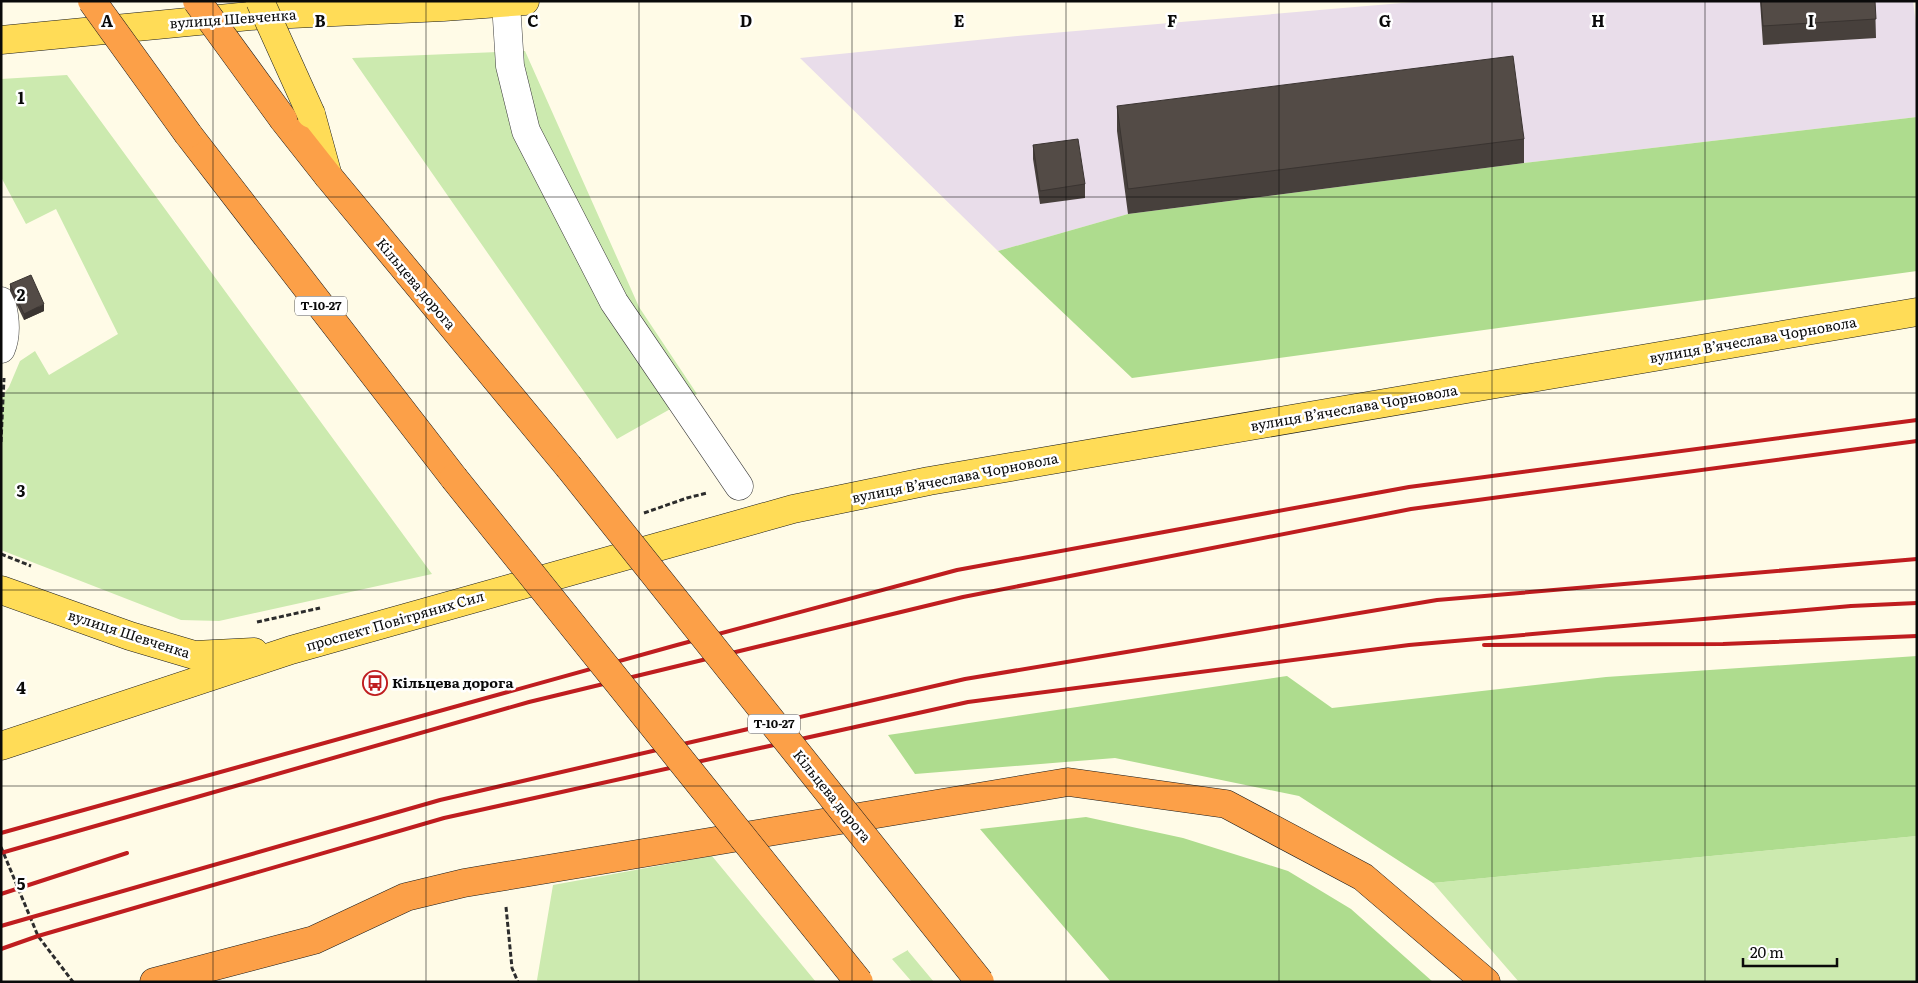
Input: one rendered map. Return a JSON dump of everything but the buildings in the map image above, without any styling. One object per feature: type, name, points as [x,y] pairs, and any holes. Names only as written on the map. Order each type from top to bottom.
[{"type":"highway","name":"Т-10-27","points":[[92,1],[188,134],[454,478],[859,982]]},
{"type":"highway","name":"Кільцева дорога","points":[[197,1],[328,176],[568,466],[980,982]]},
{"type":"highway","points":[[154,982],[314,940],[406,897],[464,883],[1068,782],[1226,804],[1363,877],[1486,982]]},
{"type":"main road","points":[[260,1],[311,114],[328,176]]},
{"type":"main road","name":"вулиця Шевченка","points":[[1,40],[367,6],[515,2]]},
{"type":"main road","name":"вулиця Вʼячеслава Чорновола","points":[[792,509],[929,480],[1917,312]]},
{"type":"main road","name":"проспект Повітряних Сил","points":[[1,746],[291,650],[792,509]]},
{"type":"main road","name":"вулиця Шевченка","points":[[1,590],[138,639],[194,655],[291,650]]},
{"type":"lane","points":[[515,2],[510,66],[526,132],[614,302],[739,486]]},
{"type":"lane","points":[[1,301],[4,323],[3,346]]},
{"type":"path","points":[[1,442],[3,427],[3,346]]},
{"type":"path","points":[[640,514],[686,498],[739,486]]},
{"type":"path","points":[[1,554],[38,569]]},
{"type":"path","points":[[249,623],[327,607]]},
{"type":"path","points":[[1,847],[38,936],[73,982]]},
{"type":"path","points":[[504,876],[512,968],[518,982]]},
{"type":"shaded area","points":[[1425,1],[1913,1],[1917,31],[1917,117],[1524,163],[1128,214],[998,251],[800,58],[1017,36]]},
{"type":"green space","points":[[525,51],[639,307],[697,394],[617,439],[352,58]]},
{"type":"green space","points":[[67,75],[432,574],[219,621],[181,620],[1,550],[1,398],[9,387],[20,361],[35,351],[49,375],[118,334],[56,209],[26,224],[1,177],[1,79]]},
{"type":"green space","points":[[1917,117],[1917,271],[1132,378],[998,251],[1128,214],[1524,163]]},
{"type":"green space","points":[[1917,656],[1917,836],[1433,883],[1299,796],[1115,758],[915,774],[888,735],[1287,676],[1332,708],[1606,677]]},
{"type":"green space","points":[[1086,817],[1183,838],[1288,871],[1351,909],[1433,982],[1111,982],[980,829]]},
{"type":"green space","points":[[1917,836],[1917,982],[1519,982],[1433,883]]},
{"type":"green space","points":[[712,856],[816,982],[538,982],[553,885]]},
{"type":"green space","points":[[908,950],[934,982],[912,982],[892,959]]},
{"type":"railway","points":[[1,833],[677,645],[957,570],[1409,487],[1917,420]]},
{"type":"railway","points":[[1,853],[529,702],[963,597],[1411,509],[1917,441]]},
{"type":"railway","points":[[1,926],[440,800],[965,679],[1437,600],[1917,559]]},
{"type":"railway","points":[[1,949],[38,936],[444,818],[968,702],[1409,645],[1851,606],[1917,603]]},
{"type":"railway","points":[[1484,645],[1723,644],[1917,636]]},
{"type":"railway","points":[[1,894],[127,853]]},
{"type":"place","name":"Кільцева дорога","points":[[375,683]]}]
